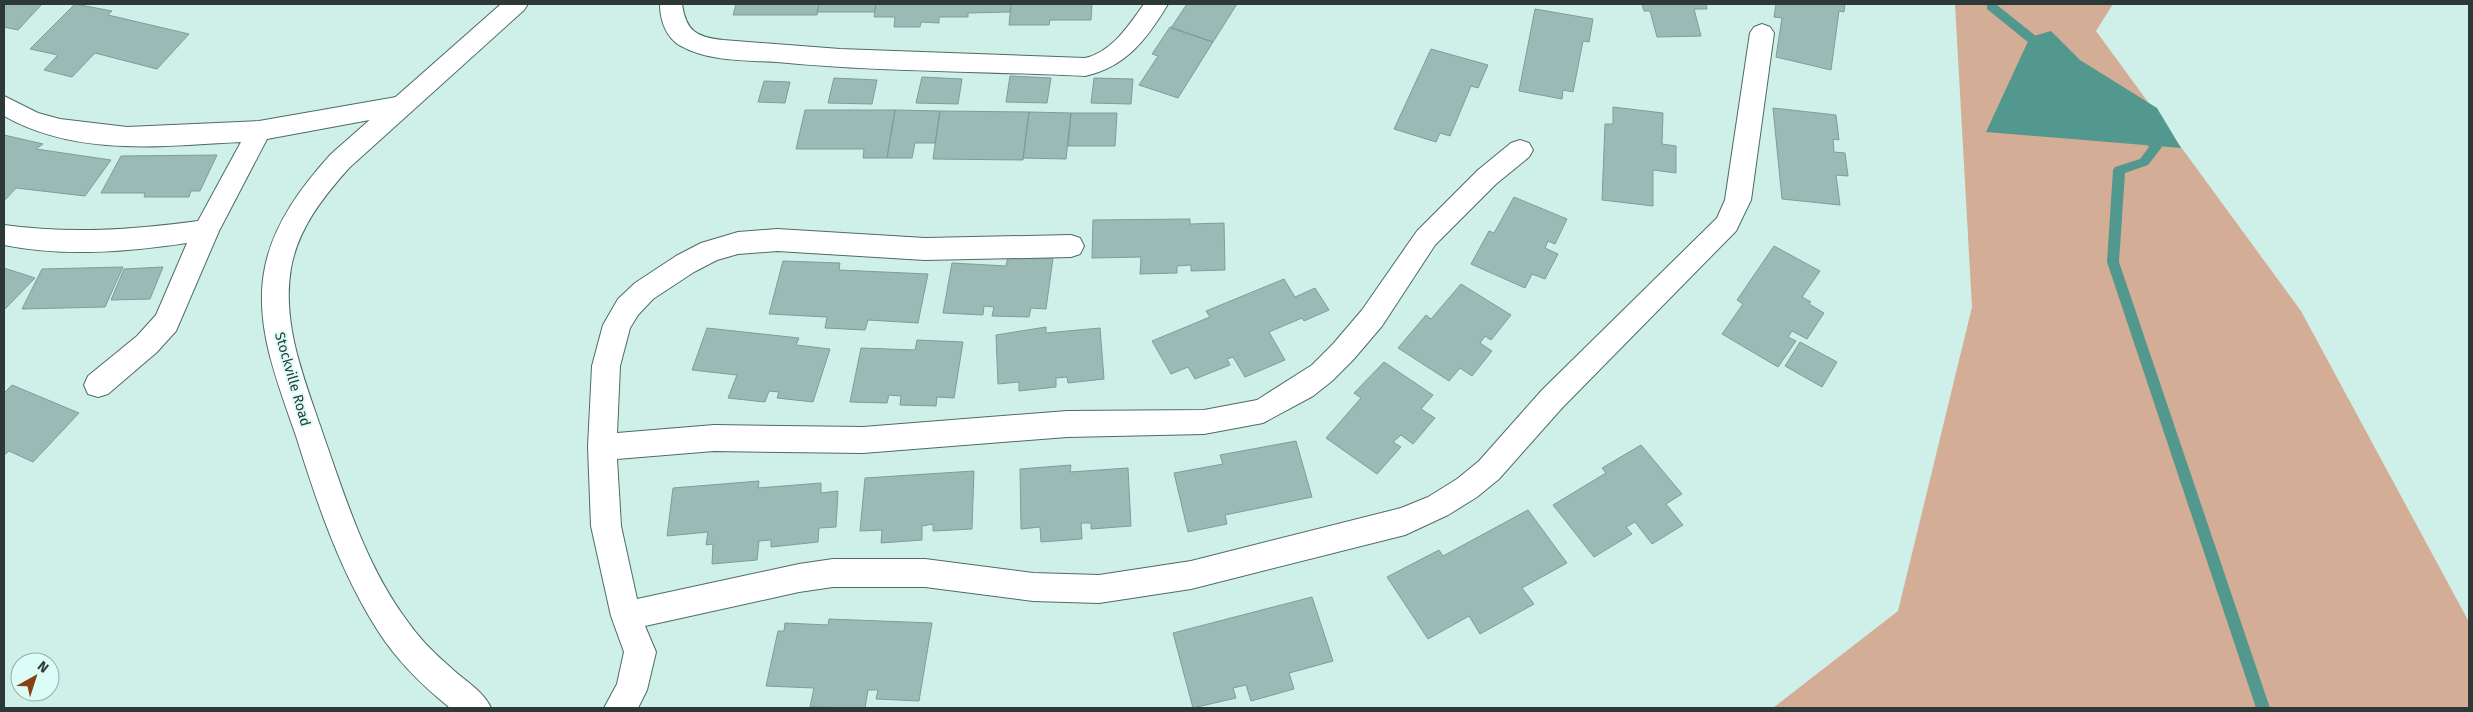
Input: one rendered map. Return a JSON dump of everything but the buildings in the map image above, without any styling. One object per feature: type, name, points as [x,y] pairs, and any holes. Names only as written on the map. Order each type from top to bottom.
[{"type":"street","name":"Stockville Road","points":[[475,708],[413,654],[388,620],[359,568],[322,475],[290,376],[280,340],[276,310],[276,284],[283,249],[296,217],[315,187],[340,160],[516,4]]},
{"type":"street","points":[[671,4],[673,21],[682,35],[694,42],[717,48],[792,55],[1085,67],[1101,62],[1124,45],[1156,4]]},
{"type":"street","points":[[626,616],[799,578],[833,573],[925,573],[1082,590],[1133,585],[1192,575],[1405,521],[1426,513],[1467,488],[1489,470],[1552,399],[1727,224],[1738,200],[1762,33]]},
{"type":"street","points":[[4,105],[18,114],[40,122],[86,134],[132,136],[259,131],[402,105]]},
{"type":"street","points":[[98,385],[147,344],[166,323],[174,310],[206,230],[259,131]]},
{"type":"street","points":[[602,447],[714,438],[863,440],[1067,424],[1204,422],[1263,411],[1322,373],[1343,352],[1372,318],[1426,238],[1487,177],[1520,150]]},
{"type":"street","points":[[4,236],[33,239],[108,240],[156,238],[206,230]]},
{"type":"street","points":[[620,708],[631,690],[640,652],[626,616],[606,526],[602,447],[606,366],[617,324],[628,307],[644,291],[685,264],[710,251],[738,243],[777,240],[925,249],[1071,246]]},
{"type":"shaded area","points":[[1955,4],[2113,4],[2096,31],[2301,311],[2469,622],[2469,708],[1773,708],[1898,611],[1972,307]]},
{"type":"shaded area","points":[[2051,31],[2080,60],[2157,108],[2181,148],[1986,132],[2030,37]]},
{"type":"waterway","points":[[1993,4],[1991,6],[2043,48]]},
{"type":"waterway","points":[[2143,135],[2156,147],[2144,162],[2119,170],[2113,262],[2263,708]]}]
